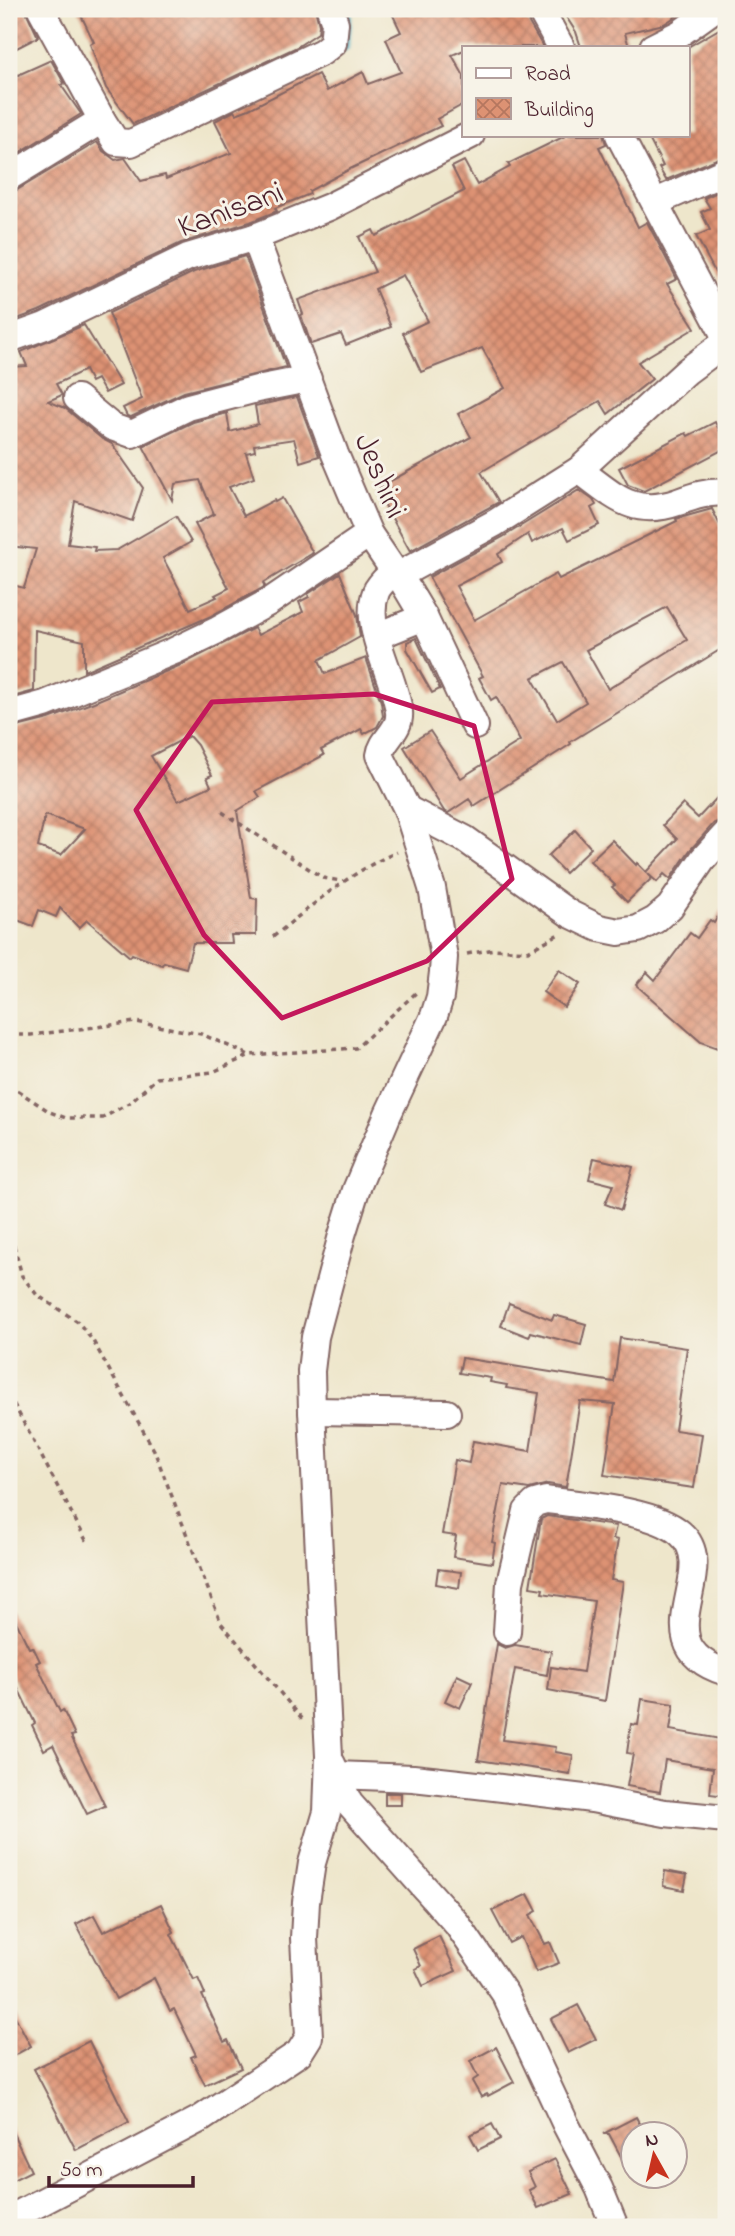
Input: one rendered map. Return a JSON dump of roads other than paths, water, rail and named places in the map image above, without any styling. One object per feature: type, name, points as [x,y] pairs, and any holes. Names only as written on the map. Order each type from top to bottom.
[{"type":"street","points":[[41,9],[116,142],[131,143],[322,52],[333,43],[335,23],[330,9]]},
{"type":"street","points":[[540,9],[560,46]]},
{"type":"street","points":[[655,46],[679,34],[714,9]]},
{"type":"street","points":[[9,177],[102,120]]},
{"type":"street","name":"Kanisani","points":[[9,339],[45,326],[188,257],[255,237],[330,207],[469,136]]},
{"type":"street","points":[[9,2219],[202,2118],[299,2053],[309,2037],[304,1938],[306,1902],[312,1863],[327,1812],[333,1766],[324,1679],[311,1371],[315,1336],[356,1190],[434,1016],[440,997],[444,965],[432,888],[407,808],[380,755],[383,745],[395,731],[400,714],[377,636],[374,617],[376,592],[396,573],[495,523],[579,470],[687,371],[726,340],[620,136]]},
{"type":"street","points":[[656,202],[726,171]]},
{"type":"street","name":"Jeshini","points":[[255,237],[335,454],[369,534],[424,617],[475,726]]},
{"type":"street","points":[[76,398],[112,427],[132,434],[188,407],[307,379]]},
{"type":"street","points":[[579,470],[617,498],[644,508],[659,508],[711,492],[726,493]]},
{"type":"street","points":[[9,714],[45,704],[218,630],[269,602],[369,534]]},
{"type":"street","points":[[377,636],[424,617]]},
{"type":"street","points":[[407,808],[466,839],[570,914],[599,928],[619,932],[638,929],[670,907],[703,859],[726,834]]},
{"type":"street","points":[[313,1411],[447,1413]]},
{"type":"street","points":[[507,1632],[510,1583],[527,1511],[535,1503],[545,1500],[632,1514],[664,1523],[680,1532],[693,1546],[695,1561],[687,1603],[686,1631],[689,1647],[697,1659],[726,1672]]},
{"type":"street","points":[[333,1766],[726,1819]]},
{"type":"street","points":[[333,1766],[349,1803],[457,1924],[505,1994],[566,2125],[599,2188],[615,2227]]},
{"type":"waterway","points":[[339,51],[347,47],[350,9]]}]
